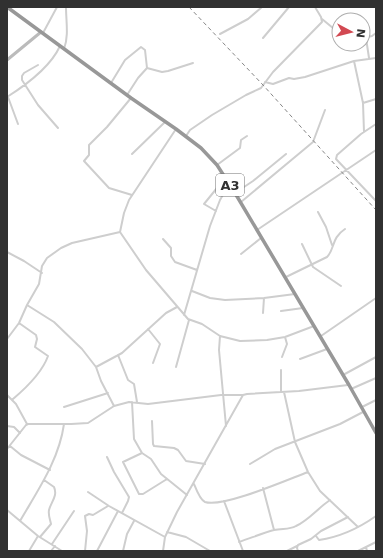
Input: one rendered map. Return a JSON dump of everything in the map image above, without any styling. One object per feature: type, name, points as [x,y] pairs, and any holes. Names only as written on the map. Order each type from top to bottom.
[{"type":"highway","name":"A3","points":[[7,7],[127,95],[186,136],[217,165],[314,326],[376,433]]},
{"type":"street","points":[[7,60],[42,33],[57,7]]},
{"type":"street","points":[[18,124],[7,97],[25,85],[53,58],[66,42],[66,7]]},
{"type":"street","points":[[220,34],[248,19],[262,7]]},
{"type":"street","points":[[263,38],[289,7]]},
{"type":"street","points":[[315,7],[322,19],[331,26]]},
{"type":"street","points":[[186,136],[190,130],[212,115],[261,88],[322,22],[322,19]]},
{"type":"street","points":[[111,83],[125,60],[141,47],[145,50],[147,68],[138,78],[127,95]]},
{"type":"street","points":[[368,52],[369,58]]},
{"type":"street","points":[[265,82],[273,84],[287,78],[295,79],[305,77],[354,61],[376,58]]},
{"type":"street","points":[[354,61],[363,103],[364,132]]},
{"type":"street","points":[[147,68],[168,72],[193,63]]},
{"type":"street","points":[[38,65],[24,73],[22,76],[25,85],[38,104],[58,128]]},
{"type":"street","points":[[132,98],[89,145],[89,155],[84,161],[108,188],[132,195]]},
{"type":"street","points":[[363,103],[376,99]]},
{"type":"street","points":[[240,202],[314,142],[325,110]]},
{"type":"street","points":[[132,154],[165,122]]},
{"type":"street","points":[[376,124],[364,132],[337,155],[336,161],[376,201]]},
{"type":"street","points":[[176,129],[132,195],[126,207],[120,232],[146,270],[189,320],[202,324],[220,336],[240,341],[267,340],[285,337],[314,326]]},
{"type":"street","points":[[217,165],[240,148],[241,140],[247,136]]},
{"type":"street","points":[[256,230],[376,150]]},
{"type":"street","points":[[235,193],[286,154]]},
{"type":"street","points":[[184,315],[206,237],[225,190],[229,184]]},
{"type":"street","points":[[216,211],[204,204],[217,188]]},
{"type":"street","points":[[318,212],[326,227],[332,246]]},
{"type":"street","points":[[285,278],[327,257],[330,254],[332,246],[340,232],[345,229]]},
{"type":"street","points":[[7,339],[19,323],[39,284],[46,258],[61,248],[84,240],[120,232]]},
{"type":"street","points":[[241,254],[261,238]]},
{"type":"street","points":[[163,239],[171,248],[172,259],[175,262],[197,270]]},
{"type":"street","points":[[302,244],[312,265],[341,286]]},
{"type":"street","points":[[7,252],[42,273]]},
{"type":"street","points":[[192,291],[217,299],[264,298],[295,294]]},
{"type":"street","points":[[263,313],[264,298]]},
{"type":"street","points":[[320,337],[376,298]]},
{"type":"street","points":[[27,305],[54,322],[82,349],[96,367],[101,381],[114,406]]},
{"type":"street","points":[[96,367],[118,355],[166,313],[177,307]]},
{"type":"street","points":[[281,311],[303,308]]},
{"type":"street","points":[[176,367],[189,320]]},
{"type":"street","points":[[7,400],[24,389],[38,374],[48,356],[35,347],[37,339],[36,335],[19,323]]},
{"type":"street","points":[[148,329],[160,344],[153,363]]},
{"type":"street","points":[[220,336],[219,350],[226,427]]},
{"type":"street","points":[[282,357],[288,344],[285,337]]},
{"type":"street","points":[[300,359],[327,349]]},
{"type":"street","points":[[118,355],[128,380],[134,384],[137,403]]},
{"type":"street","points":[[343,375],[376,357]]},
{"type":"street","points":[[281,370],[283,392],[295,442],[308,472],[319,489],[358,527]]},
{"type":"street","points":[[351,389],[376,378]]},
{"type":"street","points":[[27,424],[88,423],[114,406],[132,402],[148,404],[224,395],[283,392],[349,385]]},
{"type":"street","points":[[64,407],[108,393]]},
{"type":"street","points":[[7,395],[21,411],[27,424]]},
{"type":"street","points":[[163,551],[167,532],[243,395]]},
{"type":"street","points":[[362,407],[376,400]]},
{"type":"street","points":[[132,402],[133,436],[142,453],[150,459],[167,480],[187,495]]},
{"type":"street","points":[[250,464],[275,449],[348,421],[364,411]]},
{"type":"street","points":[[152,421],[152,444],[154,446],[174,448],[178,450],[186,461],[205,464]]},
{"type":"street","points":[[7,449],[27,424]]},
{"type":"street","points":[[20,521],[50,470],[62,440],[64,424]]},
{"type":"street","points":[[7,426],[14,427],[20,433]]},
{"type":"street","points":[[10,446],[21,455],[50,470]]},
{"type":"street","points":[[142,453],[123,462],[139,494],[143,494],[167,480]]},
{"type":"street","points":[[107,456],[114,472],[129,497],[122,513]]},
{"type":"street","points":[[194,484],[203,501],[224,501],[239,498],[308,472]]},
{"type":"street","points":[[29,551],[51,524],[49,510],[56,493],[54,487],[44,480]]},
{"type":"street","points":[[263,488],[274,530]]},
{"type":"street","points":[[88,492],[134,521],[165,537]]},
{"type":"street","points":[[239,542],[274,530],[289,529],[299,525],[330,500]]},
{"type":"street","points":[[224,501],[243,551]]},
{"type":"street","points":[[85,551],[87,531],[85,516],[89,514],[93,515],[106,506],[109,506]]},
{"type":"street","points":[[7,510],[39,537],[62,551]]},
{"type":"street","points":[[52,544],[74,511]]},
{"type":"street","points":[[96,551],[118,511]]},
{"type":"street","points":[[316,536],[319,540],[324,540],[348,533],[376,516]]},
{"type":"street","points":[[287,551],[348,517]]},
{"type":"street","points":[[123,551],[127,534],[134,521]]},
{"type":"street","points":[[167,532],[186,537],[210,551]]},
{"type":"street","points":[[358,551],[376,542]]},
{"type":"street","points":[[51,551],[55,546]]},
{"type":"street","points":[[297,546],[298,551]]},
{"type":"street","points":[[366,547],[367,551]]},
{"type":"railway","points":[[189,7],[263,85],[376,210]]}]
